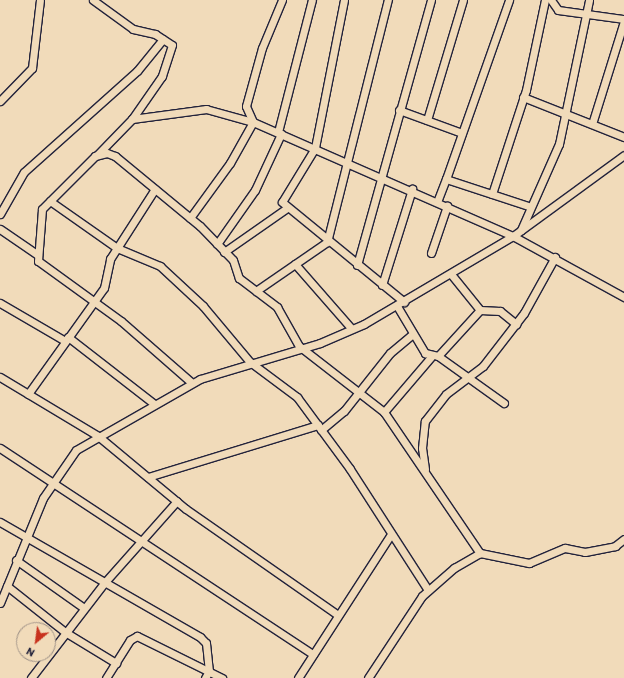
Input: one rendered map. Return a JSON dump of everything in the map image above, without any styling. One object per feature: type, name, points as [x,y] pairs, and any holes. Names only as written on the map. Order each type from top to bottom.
[{"type":"street","points":[[0,101],[32,68],[40,0]]},
{"type":"street","points":[[93,0],[133,29],[163,39],[172,45],[162,76],[132,119],[42,209],[38,261],[94,301],[192,383]]},
{"type":"street","points":[[253,122],[246,106],[262,48],[282,0]]},
{"type":"street","points":[[217,244],[255,190],[280,133],[312,0]]},
{"type":"street","points":[[344,0],[315,148],[282,202],[327,242],[404,302]]},
{"type":"street","points":[[256,291],[327,242],[346,161],[388,0]]},
{"type":"street","points":[[357,265],[380,175],[431,0]]},
{"type":"street","points":[[427,120],[462,0]]},
{"type":"street","points":[[437,202],[508,0]]},
{"type":"street","points":[[492,194],[523,98],[545,0]]},
{"type":"street","points":[[551,0],[558,10],[584,16],[624,20],[592,124]]},
{"type":"street","points":[[521,230],[559,144],[588,0]]},
{"type":"street","points":[[0,214],[24,172],[137,71],[163,39]]},
{"type":"street","points":[[523,98],[624,137]]},
{"type":"street","points":[[132,119],[206,108],[253,122],[412,189],[437,202],[513,236],[624,297]]},
{"type":"street","points":[[399,110],[462,133]]},
{"type":"street","points":[[190,218],[230,164],[253,122]]},
{"type":"street","points":[[95,156],[106,153],[115,156],[190,218],[233,260],[239,278],[277,307],[299,346],[361,392],[384,412],[480,553]]},
{"type":"street","points":[[0,603],[26,536],[54,480],[70,456],[98,436],[153,403],[192,383],[299,346],[320,343],[352,329],[397,306],[513,236],[624,155]]},
{"type":"street","points":[[446,179],[530,207]]},
{"type":"street","points":[[28,394],[104,288],[110,259],[155,189]]},
{"type":"street","points":[[382,285],[412,189]]},
{"type":"street","points":[[50,201],[117,248],[160,266],[203,306],[250,362],[297,397],[319,427],[428,590]]},
{"type":"street","points":[[431,253],[447,206]]},
{"type":"street","points":[[224,252],[287,208]]},
{"type":"street","points":[[0,229],[38,256]]},
{"type":"street","points":[[425,472],[422,448],[425,421],[446,394],[483,366],[516,324],[554,258]]},
{"type":"street","points":[[295,264],[352,329]]},
{"type":"street","points":[[451,274],[480,310],[500,311],[516,324]]},
{"type":"street","points":[[0,303],[67,339],[153,403]]},
{"type":"street","points":[[397,306],[413,334],[435,357],[504,403]]},
{"type":"street","points":[[384,412],[480,310]]},
{"type":"street","points":[[148,477],[319,427],[361,392],[390,353],[413,334]]},
{"type":"street","points":[[0,377],[98,436],[177,501],[338,615]]},
{"type":"street","points":[[0,448],[54,480],[313,654]]},
{"type":"street","points":[[32,678],[65,632],[105,582],[177,501]]},
{"type":"street","points":[[0,522],[200,637],[206,643],[207,675]]},
{"type":"street","points":[[298,678],[391,534]]},
{"type":"street","points":[[368,678],[428,590],[454,568],[480,553],[529,563],[565,548],[585,552],[615,546],[624,539]]},
{"type":"street","points":[[16,560],[84,608]]},
{"type":"street","points":[[7,586],[65,632],[116,663]]},
{"type":"street","points":[[106,678],[130,640],[137,636],[207,675],[222,678]]}]
